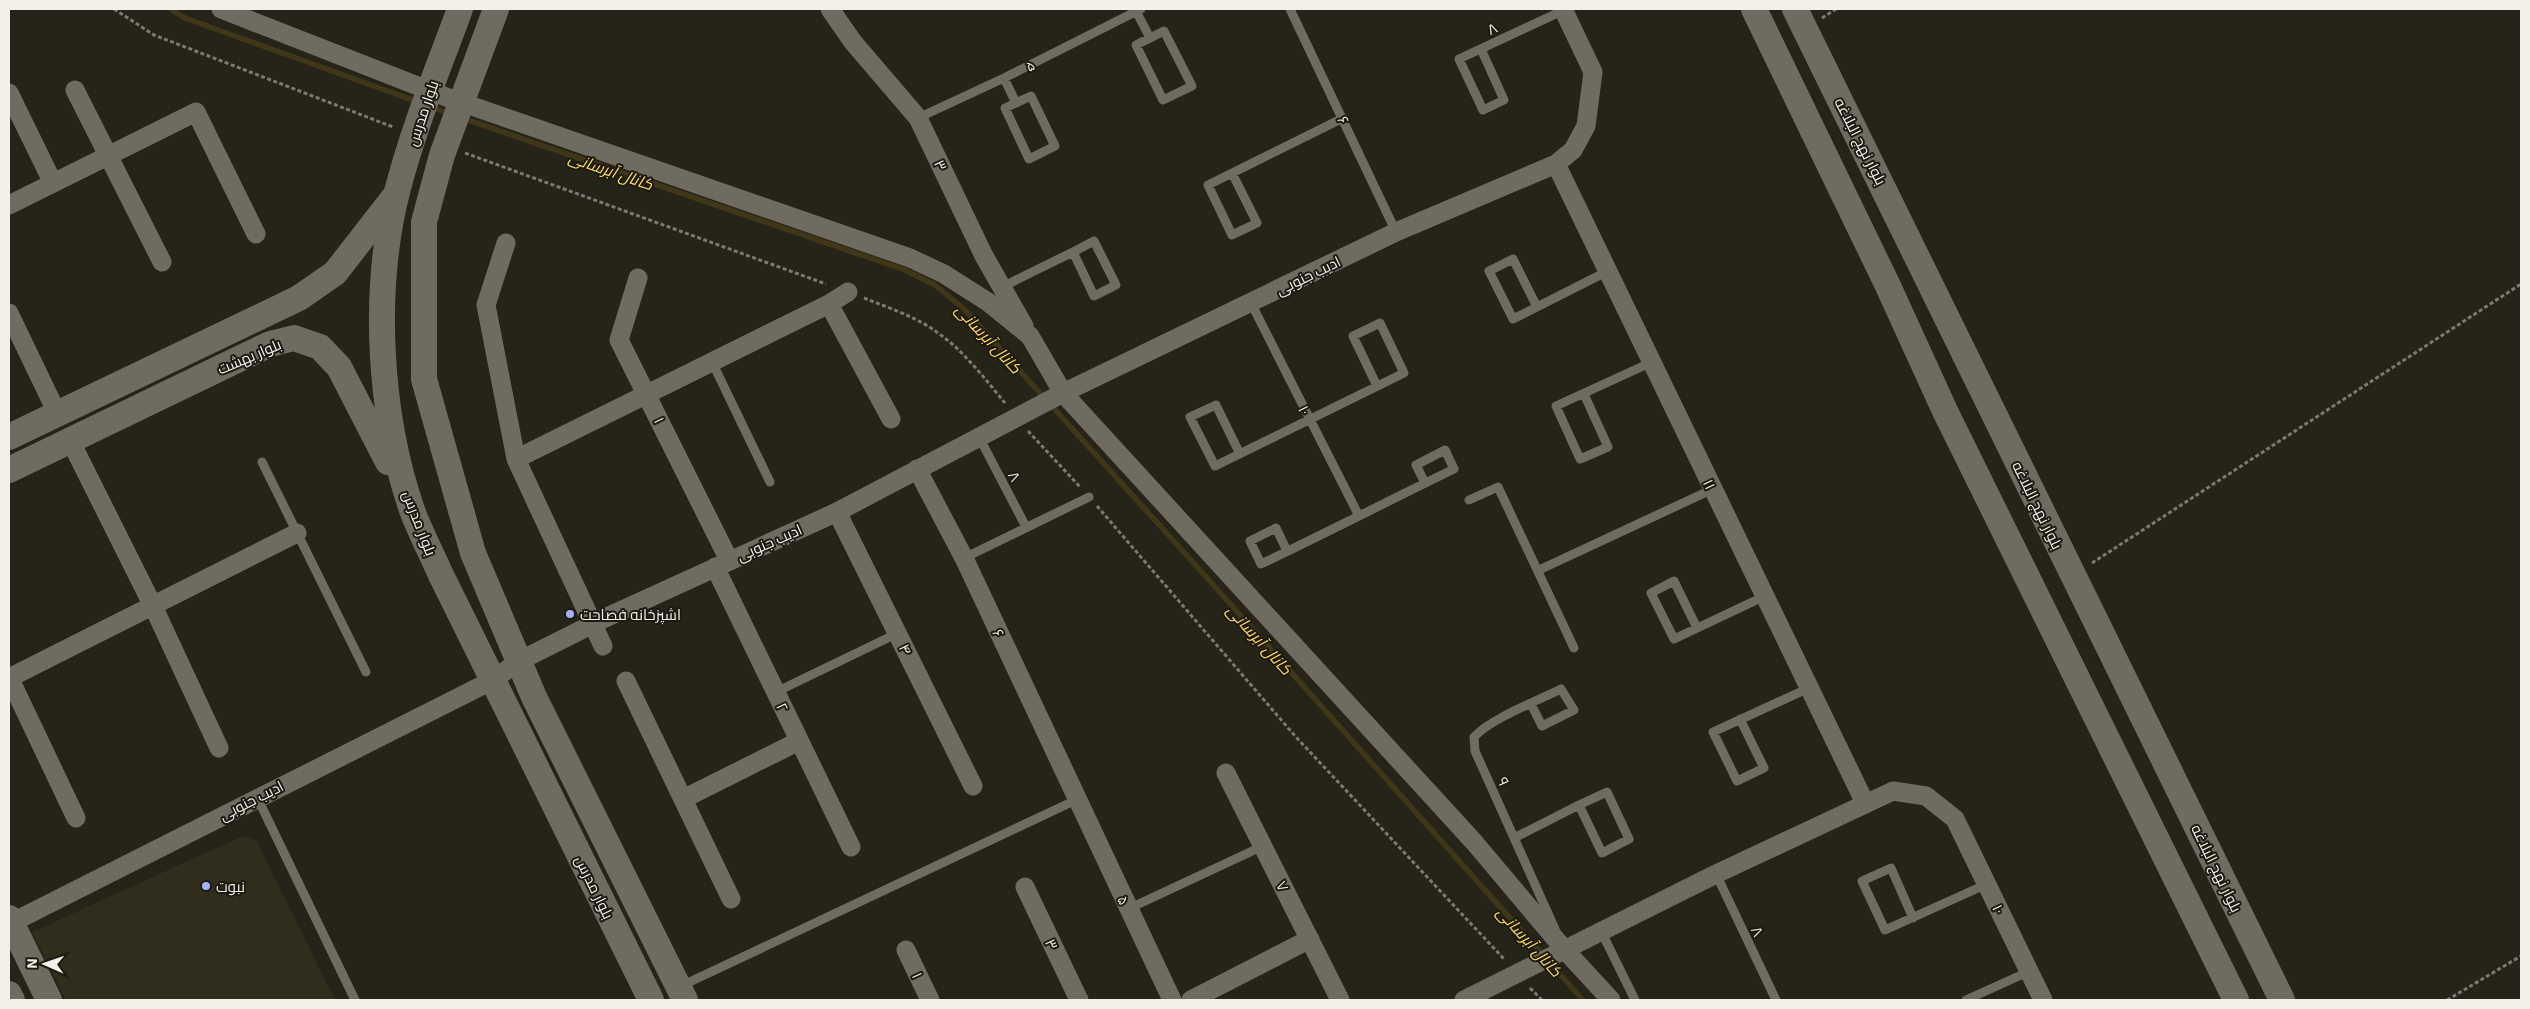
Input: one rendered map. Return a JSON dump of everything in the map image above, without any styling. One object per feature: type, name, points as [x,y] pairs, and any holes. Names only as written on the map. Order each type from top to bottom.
[{"type":"street","points":[[221,9],[446,97],[910,258],[944,274],[988,302],[1030,336]]},
{"type":"street","name":"بلوار مدرس","points":[[460,9],[412,142],[397,193],[384,277],[383,341],[390,428],[412,510],[440,573],[652,1000]]},
{"type":"street","name":"بلوار مدرس","points":[[496,9],[442,155],[424,222],[424,379],[473,553],[534,697],[682,994]]},
{"type":"street","name":"۳","points":[[830,9],[853,42],[918,118],[984,256],[1063,393],[1474,842],[1564,950],[1611,1000]]},
{"type":"street","name":"ادیب جنوبی","points":[[9,921],[493,680],[519,661],[605,618],[837,512],[1063,393],[1251,304],[1396,232],[1556,164],[1573,150],[1586,126],[1593,72],[1563,9]]},
{"type":"street","points":[[1754,9],[1888,286],[1945,411],[2236,1000]]},
{"type":"street","name":"بلوار نهج البلاغه","points":[[1795,9],[1918,255],[2072,576],[2282,1000]]},
{"type":"street","points":[[75,90],[162,262]]},
{"type":"street","points":[[9,93],[52,184]]},
{"type":"street","points":[[9,205],[196,112],[256,234]]},
{"type":"street","name":"۱۱","points":[[1556,164],[1865,803]]},
{"type":"street","name":"بلوار بهشت","points":[[9,437],[299,298],[335,273],[397,193]]},
{"type":"street","points":[[506,243],[486,305],[516,458],[604,646]]},
{"type":"street","name":"۱","points":[[638,278],[620,340],[647,393],[722,563]]},
{"type":"street","points":[[516,458],[830,304],[848,292]]},
{"type":"street","points":[[830,304],[891,419]]},
{"type":"street","points":[[9,313],[57,413]]},
{"type":"street","points":[[259,318],[267,317],[275,322],[278,330],[276,338],[270,344]]},
{"type":"street","name":"بلوار بهشت","points":[[9,470],[270,344],[294,338],[320,347],[339,367],[412,510]]},
{"type":"street","points":[[70,440],[153,606],[219,748]]},
{"type":"street","name":"۶","points":[[917,469],[964,558],[1076,800]]},
{"type":"street","name":"۴","points":[[837,512],[972,786]]},
{"type":"street","points":[[76,818],[9,678],[297,533]]},
{"type":"street","name":"۲","points":[[722,563],[776,692],[850,847]]},
{"type":"street","points":[[626,681],[731,899]]},
{"type":"street","points":[[683,799],[800,742]]},
{"type":"street","name":"۷","points":[[1226,773],[1340,1000]]},
{"type":"street","name":"۱۰","points":[[1865,803],[1893,791],[1926,796],[1955,818],[2044,1000]]},
{"type":"street","name":"۵","points":[[1076,800],[1172,1000]]},
{"type":"street","points":[[1464,1000],[1716,874],[1865,803]]},
{"type":"street","name":"۳","points":[[1025,887],[1079,1000]]},
{"type":"street","points":[[9,921],[49,1000]]},
{"type":"street","points":[[1191,1000],[1310,939]]},
{"type":"street","name":"۱","points":[[906,950],[930,1000]]},
{"type":"street","points":[[9,994],[12,1000]]},
{"type":"street","points":[[652,1000],[682,994]]},
{"type":"lane","name":"۶","points":[[1290,9],[1396,232]]},
{"type":"lane","name":"۸","points":[[1481,49],[1504,100],[1483,110],[1459,59],[1563,9]]},
{"type":"lane","name":"۵","points":[[918,118],[1004,78],[1139,10]]},
{"type":"lane","points":[[1139,10],[1150,38]]},
{"type":"lane","points":[[1164,30],[1192,86],[1163,100],[1136,45],[1150,38],[1164,30]]},
{"type":"lane","points":[[1004,78],[1016,103]]},
{"type":"lane","points":[[1031,96],[1055,146],[1029,158],[1005,108],[1016,103],[1031,96]]},
{"type":"lane","points":[[1232,173],[1257,223],[1232,235],[1208,185],[1232,173],[1343,118]]},
{"type":"lane","points":[[1002,287],[1094,241],[1116,285],[1094,296],[1073,252]]},
{"type":"lane","points":[[1537,307],[1513,259],[1489,271],[1513,319],[1537,307],[1608,271]]},
{"type":"lane","name":"۱۰","points":[[1251,304],[1359,516]]},
{"type":"lane","points":[[1240,454],[1216,404],[1190,417],[1215,466],[1240,454],[1309,419],[1404,373],[1380,323],[1353,336],[1377,386]]},
{"type":"lane","points":[[712,362],[770,482]]},
{"type":"lane","points":[[1584,394],[1608,446],[1580,459],[1556,406],[1652,362]]},
{"type":"lane","name":"۸","points":[[979,437],[1026,527]]},
{"type":"lane","points":[[262,462],[366,672]]},
{"type":"lane","points":[[1288,551],[1276,528],[1250,541],[1261,564],[1288,551],[1359,516],[1425,483]]},
{"type":"lane","points":[[1469,500],[1498,487],[1539,570],[1574,648]]},
{"type":"lane","points":[[1539,570],[1713,489]]},
{"type":"lane","points":[[964,558],[1089,497]]},
{"type":"lane","points":[[1697,628],[1674,581],[1651,593],[1674,639],[1765,596]]},
{"type":"lane","points":[[776,692],[898,634]]},
{"type":"lane","points":[[1740,719],[1764,768],[1737,781],[1713,732],[1740,719],[1809,688]]},
{"type":"lane","name":"۹","points":[[1531,704],[1542,726],[1574,710],[1561,689],[1531,704],[1481,729],[1474,737],[1475,751],[1564,950]]},
{"type":"lane","points":[[1514,838],[1607,792],[1630,839],[1602,853],[1579,806]]},
{"type":"lane","points":[[257,797],[356,1000]]},
{"type":"lane","points":[[682,994],[1076,800]]},
{"type":"lane","points":[[1128,909],[1263,846]]},
{"type":"lane","points":[[1913,918],[1891,868],[1862,881],[1885,930],[1913,918],[1987,884]]},
{"type":"lane","name":"۸","points":[[1716,874],[1776,1000]]},
{"type":"lane","points":[[1601,931],[1635,1000]]},
{"type":"lane","points":[[1966,1000],[2030,972]]},
{"type":"path","points":[[2072,576],[2521,284]]},
{"type":"path","points":[[2447,1000],[2521,956]]},
{"type":"shaded area","name":"نبوت","points":[[243,836],[256,840],[335,1000],[66,1000],[32,932]]},
{"type":"waterway","name":"کانال آبرسانی","points":[[171,9],[185,18],[418,102]]},
{"type":"waterway","name":"کانال آبرسانی","points":[[431,107],[451,114]]},
{"type":"waterway","name":"کانال آبرسانی","points":[[462,118],[905,270],[935,285],[964,309],[1200,570],[1583,1000]]},
{"type":"place","name":"اشپزخانه فصاحت","points":[[570,614]]},
{"type":"place","name":"نبوت","points":[[206,886]]}]
